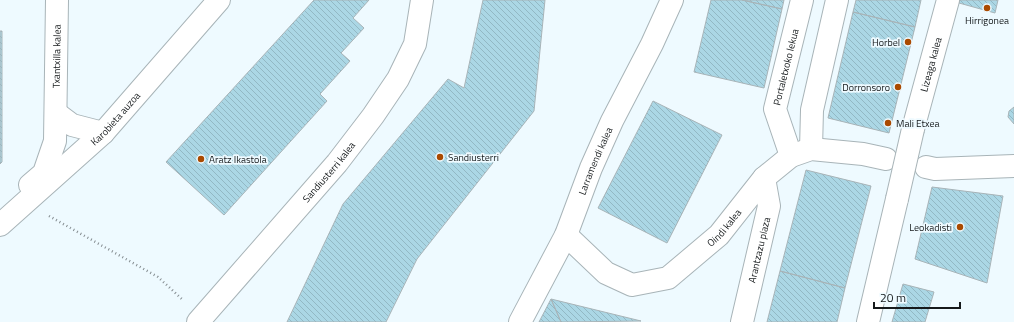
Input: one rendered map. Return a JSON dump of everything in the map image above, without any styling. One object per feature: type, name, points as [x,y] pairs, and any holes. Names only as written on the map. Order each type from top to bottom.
[{"type":"street","name":"Txantxilla kalea","points":[[56,113],[57,0]]},
{"type":"street","name":"Karobieta auzoa","points":[[0,225],[103,133],[219,0]]},
{"type":"street","name":"Sandiusterri kalea","points":[[200,320],[337,163],[373,116],[398,79],[416,44],[422,0]]},
{"type":"street","name":"Larramendi kalea","points":[[520,322],[566,235],[591,168],[609,128],[672,0]]},
{"type":"street","name":"Portaletxoko lekua","points":[[791,156],[775,109],[802,0]]},
{"type":"street","points":[[811,149],[812,110],[837,0]]},
{"type":"street","name":"Lizeaga kalea","points":[[868,322],[913,129],[948,0]]},
{"type":"street","points":[[56,113],[72,125],[103,133]]},
{"type":"street","points":[[0,210],[44,173],[55,141],[56,113]]},
{"type":"street","name":"Oindi kalea","points":[[566,235],[606,273],[632,285],[668,278],[719,235],[764,178],[791,156],[811,149],[863,154],[886,159]]},
{"type":"street","points":[[926,167],[935,170],[1014,166]]},
{"type":"street","name":"Arantzazu plaza","points":[[742,322],[769,206],[764,178]]},
{"type":"path","points":[[26,203],[158,277],[200,320]]},
{"type":"building","points":[[314,0],[369,0],[353,18],[364,28],[341,53],[350,61],[320,94],[327,101],[224,215],[166,162]]},
{"type":"building","name":"Sandiusterri","points":[[483,0],[545,0],[534,111],[417,259],[386,322],[287,322],[343,204],[448,79],[464,88]]},
{"type":"building","points":[[711,0],[742,0],[782,9],[764,88],[694,72]]},
{"type":"building","points":[[742,0],[784,0],[782,9]]},
{"type":"building","points":[[856,0],[921,0],[915,27],[853,12]]},
{"type":"building","name":"Hirrigonea","points":[[960,0],[998,0],[995,13],[959,3]]},
{"type":"building","points":[[853,12],[915,27],[889,133],[828,118]]},
{"type":"building","points":[[0,31],[2,31],[2,162],[0,164]]},
{"type":"building","points":[[653,101],[722,135],[667,243],[598,208]]},
{"type":"building","points":[[1014,107],[1014,124],[1008,117],[1009,111]]},
{"type":"building","points":[[806,170],[871,186],[845,288],[780,271]]},
{"type":"building","name":"Leokadisti","points":[[932,187],[1003,196],[987,283],[915,259]]},
{"type":"building","points":[[780,271],[845,288],[837,322],[767,322]]},
{"type":"building","points":[[903,284],[934,292],[925,322],[892,322]]},
{"type":"building","points":[[551,299],[561,322],[539,322]]},
{"type":"building","points":[[551,299],[641,321],[561,322]]},
{"type":"place","name":"Hirrigonea","points":[[987,8]]},
{"type":"place","name":"Horbel","points":[[908,42]]},
{"type":"place","name":"Dorronsoro","points":[[898,87]]},
{"type":"place","name":"Mali Etxea","points":[[888,123]]},
{"type":"place","name":"Sandiusterri","points":[[440,157]]},
{"type":"place","name":"Aratz Ikastola","points":[[201,159]]},
{"type":"place","name":"Leokadisti","points":[[960,227]]}]
